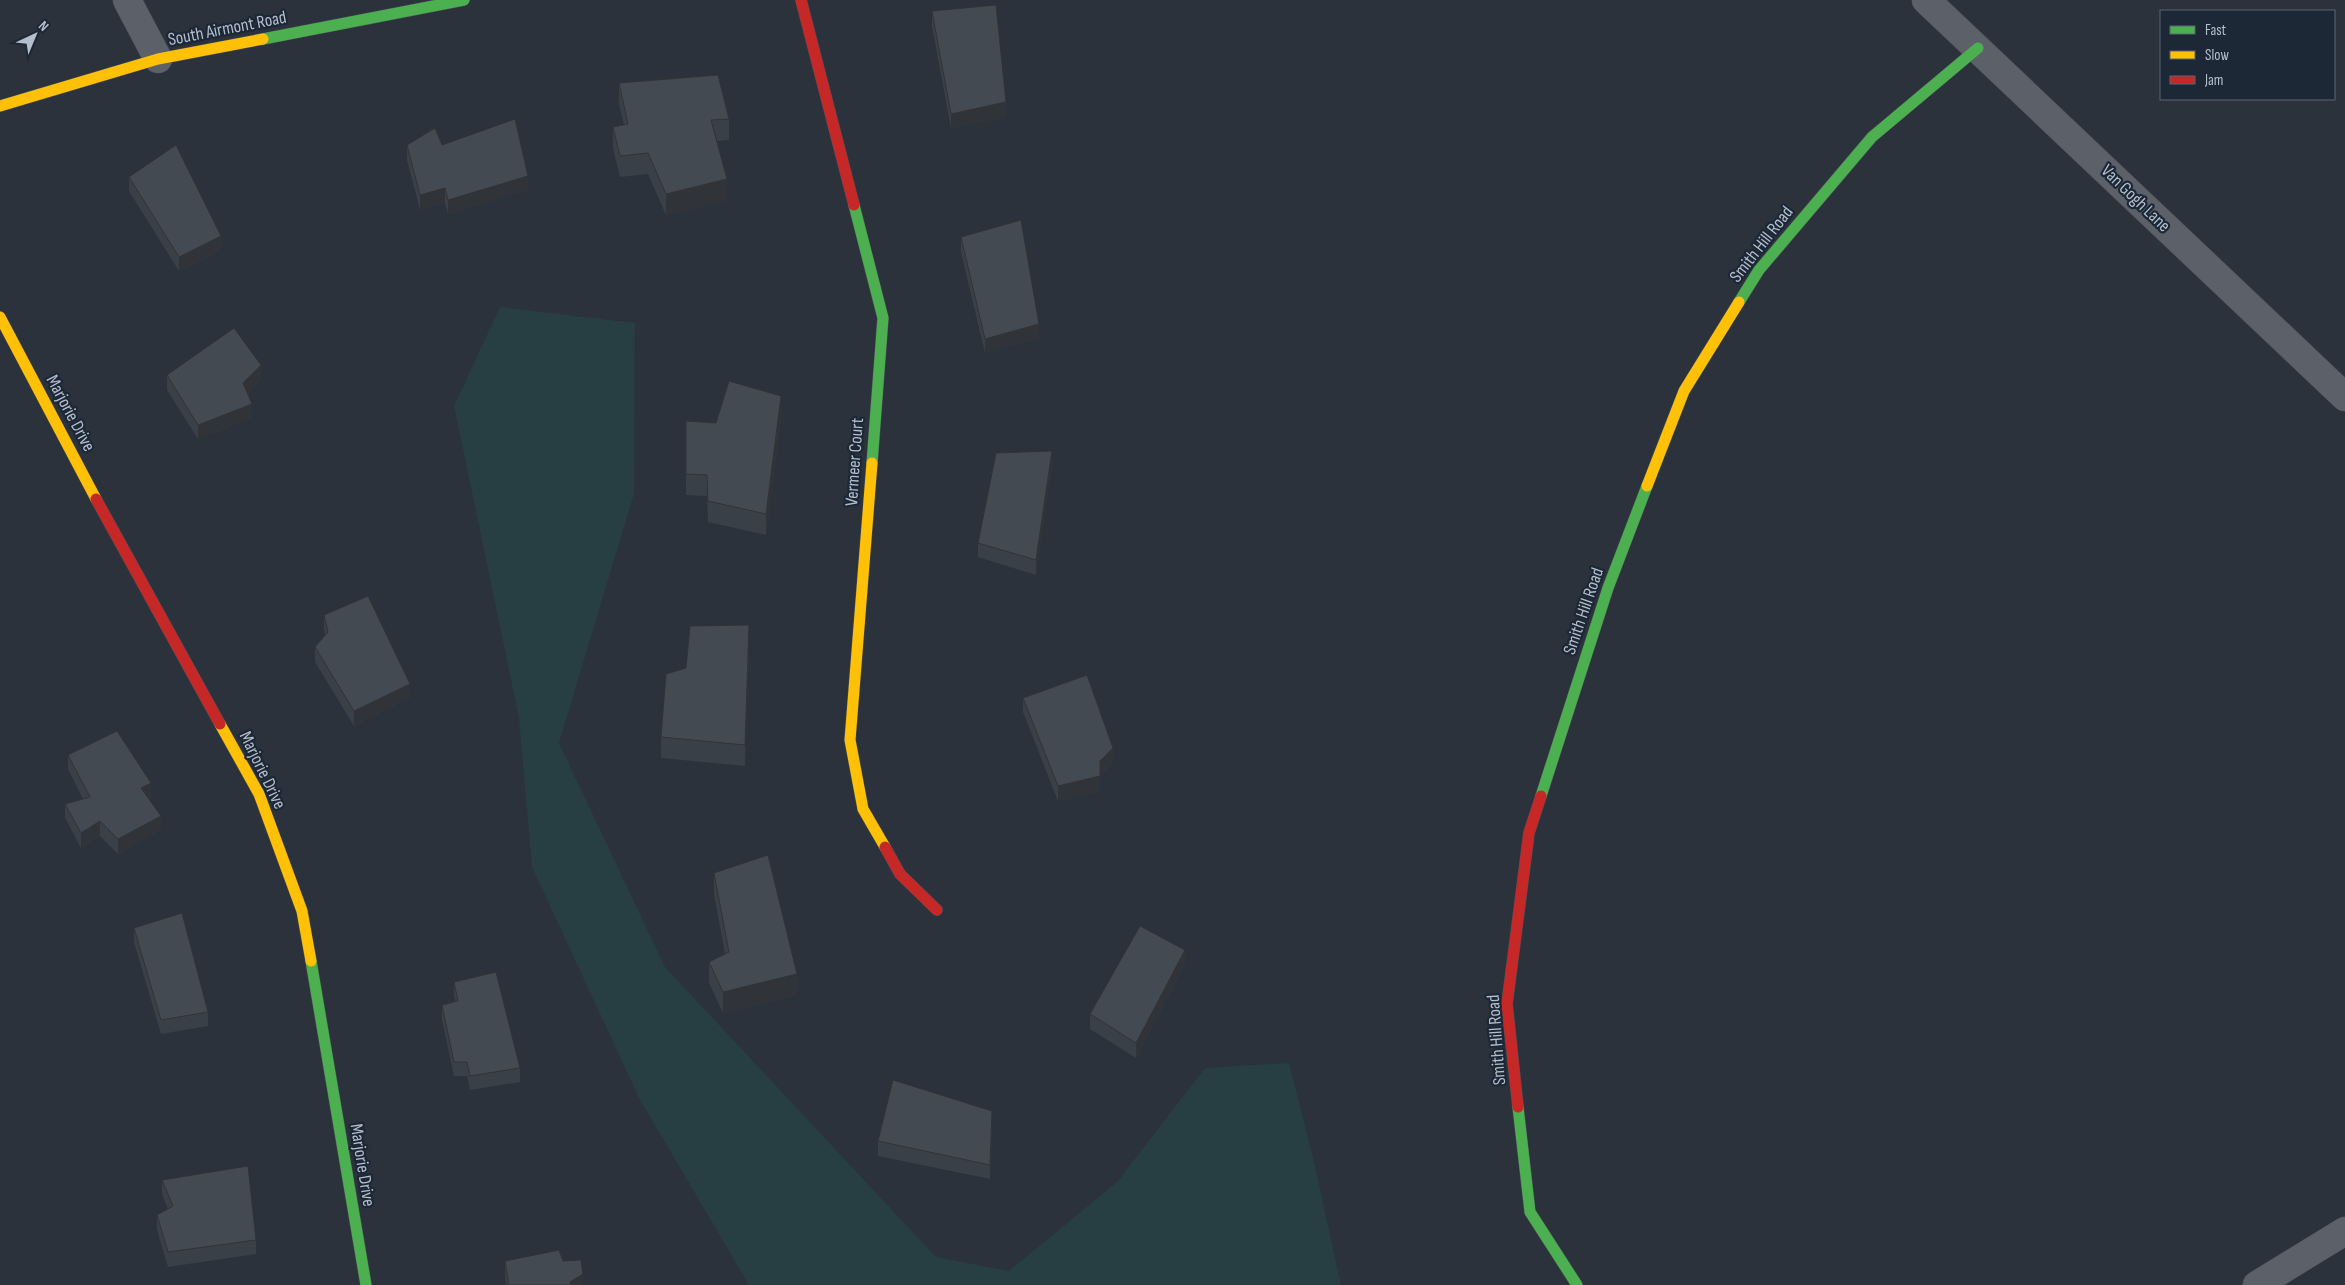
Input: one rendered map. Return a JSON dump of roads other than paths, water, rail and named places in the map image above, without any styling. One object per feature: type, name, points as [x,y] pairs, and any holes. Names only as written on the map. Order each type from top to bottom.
[{"type":"street","points":[[127,0],[158,59]]},
{"type":"street","name":"South Airmont Road","points":[[0,106],[158,59],[464,0]]},
{"type":"street","name":"Vermeer Court","points":[[801,0],[883,318],[850,740],[863,808],[900,874],[937,910]]},
{"type":"street","name":"Van Gogh Lane","points":[[1926,0],[2345,397]]},
{"type":"street","name":"Smith Hill Road","points":[[1577,1285],[1530,1212],[1507,1004],[1529,833],[1608,588],[1684,391],[1758,270],[1872,137],[1978,48]]},
{"type":"street","name":"Marjorie Drive","points":[[0,317],[94,496],[259,794],[302,911],[327,1048],[366,1285]]},
{"type":"street","points":[[2256,1285],[2345,1230]]}]
